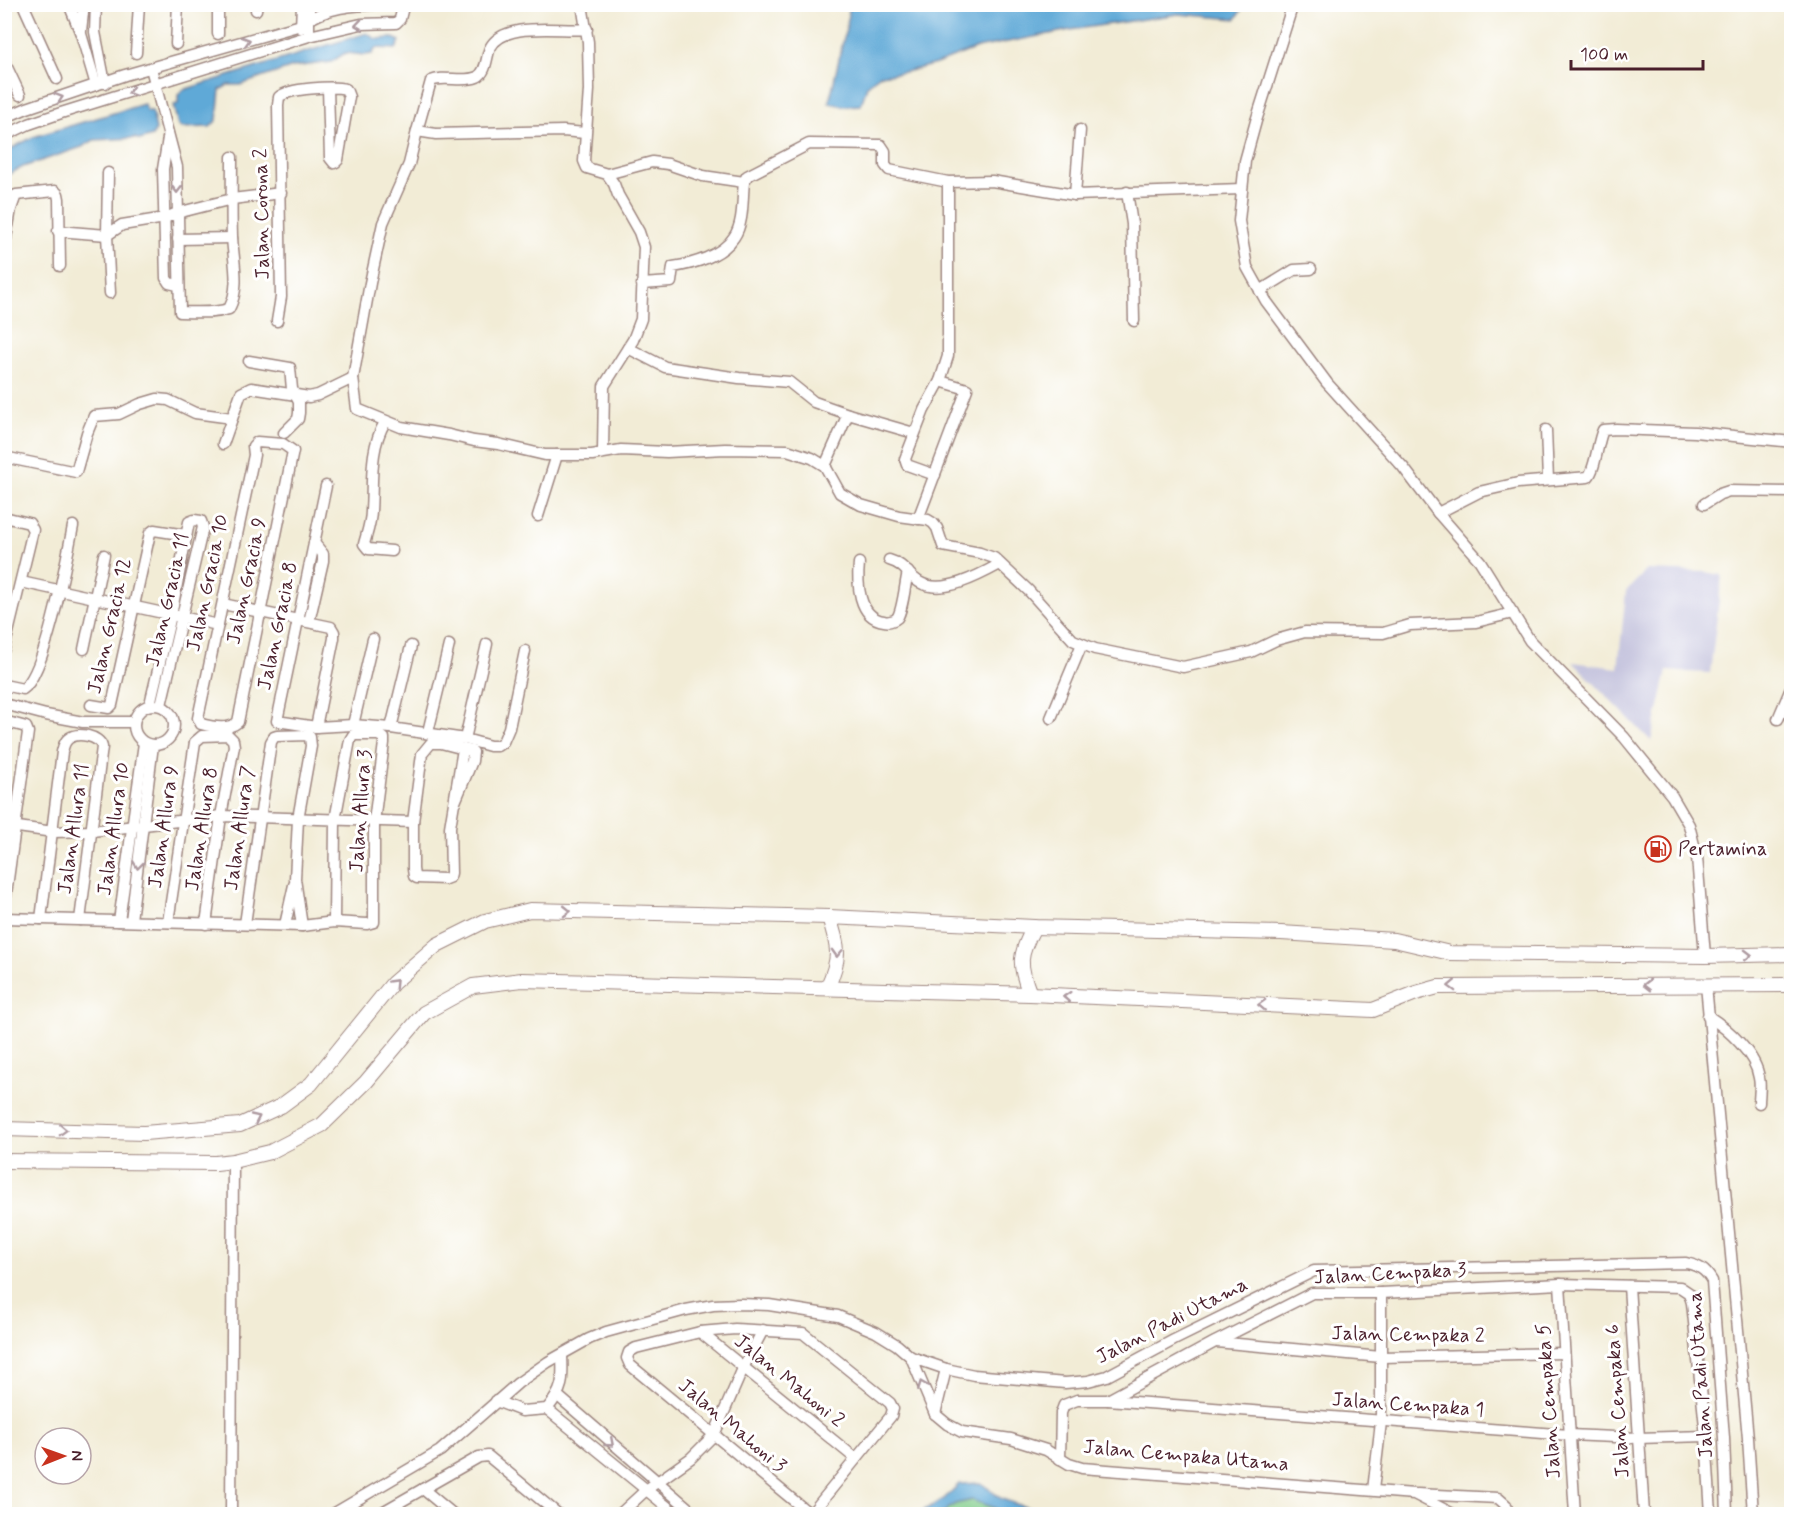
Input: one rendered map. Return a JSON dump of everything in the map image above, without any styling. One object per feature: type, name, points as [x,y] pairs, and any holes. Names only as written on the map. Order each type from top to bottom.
[{"type":"street","points":[[23,4],[57,79]]},
{"type":"street","points":[[69,4],[101,84]]},
{"type":"street","points":[[81,34],[84,4]]},
{"type":"street","points":[[96,4],[95,32],[101,84]]},
{"type":"street","points":[[136,53],[139,4]]},
{"type":"street","points":[[176,44],[178,4]]},
{"type":"street","points":[[218,4],[218,34]]},
{"type":"street","points":[[302,4],[305,38]]},
{"type":"street","points":[[305,22],[309,4]]},
{"type":"street","points":[[4,118],[27,108],[151,68],[305,22],[335,9],[388,4]]},
{"type":"street","points":[[4,136],[29,124],[305,38],[361,24],[396,23],[402,11],[398,4]]},
{"type":"street","points":[[582,4],[587,29],[589,90],[584,164],[589,170],[607,174],[652,162],[668,164],[703,176],[744,182]]},
{"type":"street","points":[[1293,4],[1245,161],[1239,220],[1247,267],[1266,301],[1327,383],[1403,467],[1438,513],[1480,561],[1530,641],[1637,752],[1672,796],[1689,825],[1697,857],[1705,956]]},
{"type":"street","points":[[587,29],[518,30],[501,36],[491,46],[483,70],[477,77],[431,81],[409,164],[383,223],[352,378],[357,409],[385,422],[498,444],[530,453],[592,455],[621,450],[667,452],[725,449],[787,450],[812,458],[825,466],[840,493],[850,500],[875,510],[933,523],[943,546],[987,554],[1029,591],[1073,640],[1095,650],[1183,667],[1251,652],[1290,635],[1305,632],[1383,633],[1410,625],[1476,622],[1513,614]]},
{"type":"street","points":[[4,61],[20,95]]},
{"type":"street","points":[[151,68],[177,167],[180,312],[205,313],[228,309],[236,286],[232,238],[231,157]]},
{"type":"street","points":[[328,88],[346,89],[349,97],[338,160],[334,163],[330,158],[328,88]]},
{"type":"street","name":"Jalan Corona 2","points":[[277,321],[282,297],[279,97],[287,92],[328,88]]},
{"type":"street","points":[[1075,195],[1080,130]]},
{"type":"street","points":[[417,131],[436,134],[563,131],[585,133]]},
{"type":"street","points":[[169,132],[163,169],[166,278],[169,283],[178,285]]},
{"type":"street","points":[[642,284],[671,282],[673,267],[697,262],[720,250],[734,237],[739,225],[744,182],[749,174],[805,145],[815,143],[881,145],[885,151],[885,165],[889,170],[948,182],[992,181],[1075,195],[1241,189]]},
{"type":"street","points":[[108,173],[107,235],[110,293]]},
{"type":"street","points":[[603,452],[604,386],[628,348],[641,319],[644,248],[639,232],[607,174]]},
{"type":"street","points":[[935,475],[905,463],[914,434],[940,381],[948,356],[948,182]]},
{"type":"street","points":[[5,244],[15,195],[57,192],[60,266]]},
{"type":"street","points":[[1127,192],[1132,224],[1134,321]]},
{"type":"street","points":[[58,231],[107,235],[122,225],[165,218],[232,199],[280,193]]},
{"type":"street","points":[[178,239],[232,238]]},
{"type":"street","points":[[1260,291],[1294,270],[1311,269]]},
{"type":"street","points":[[628,348],[665,367],[739,378],[789,382],[814,402],[914,434]]},
{"type":"street","points":[[249,361],[290,368],[292,389],[299,402],[298,419],[284,432]]},
{"type":"street","points":[[224,444],[241,393],[250,388],[314,396],[352,378]]},
{"type":"street","points":[[918,519],[967,389],[940,381]]},
{"type":"street","points":[[4,457],[76,472],[94,416],[119,414],[157,399],[168,400],[195,413],[232,418]]},
{"type":"street","points":[[825,466],[848,414]]},
{"type":"street","points":[[385,422],[378,434],[375,447],[371,513],[364,543],[368,549],[392,551]]},
{"type":"street","points":[[1546,430],[1548,480]]},
{"type":"street","points":[[1438,513],[1479,492],[1518,483],[1588,477],[1603,430],[1695,432],[1791,442]]},
{"type":"street","name":"Jalan Gracia 10","points":[[198,718],[254,455],[253,446],[257,442],[283,444],[293,451]]},
{"type":"street","name":"Jalan Gracia 9","points":[[198,718],[201,724],[206,726],[236,725],[293,451]]},
{"type":"street","points":[[538,516],[557,455]]},
{"type":"street","name":"Jalan Gracia 8","points":[[316,727],[279,723],[277,716],[326,486]]},
{"type":"street","points":[[1704,504],[1729,491],[1791,492]]},
{"type":"street","points":[[4,517],[29,523],[33,530],[21,582],[8,621],[4,649]]},
{"type":"street","name":"Jalan Gracia 11","points":[[194,520],[203,523],[183,617],[155,705],[186,536],[189,522],[194,520]]},
{"type":"street","points":[[4,685],[22,689],[28,685],[46,643],[60,591],[73,526]]},
{"type":"street","name":"Jalan Gracia 12","points":[[91,705],[110,708],[112,705],[150,533],[154,530],[186,536]]},
{"type":"street","name":"Jalan Gracia 8","points":[[309,622],[323,561],[323,554],[314,543]]},
{"type":"street","points":[[84,649],[104,555]]},
{"type":"street","points":[[889,560],[902,564],[919,582],[942,586],[957,584],[980,576],[1000,564]]},
{"type":"street","points":[[858,563],[859,592],[863,604],[870,614],[879,620],[892,621],[897,617],[908,572]]},
{"type":"street","points":[[21,582],[218,625]]},
{"type":"street","points":[[223,604],[328,626],[334,632],[316,727],[353,730],[391,728],[428,732],[464,744],[472,752],[474,755],[455,802],[450,827],[450,877],[421,879],[414,876],[413,822],[424,750],[430,743],[464,744],[497,746],[509,728],[525,651]]},
{"type":"street","points":[[4,918],[302,926],[333,922],[335,820],[373,639]]},
{"type":"street","points":[[464,744],[487,644]]},
{"type":"street","points":[[1051,718],[1082,644]]},
{"type":"street","points":[[428,732],[449,645]]},
{"type":"street","points":[[391,728],[411,646]]},
{"type":"street","points":[[1778,719],[1791,686]]},
{"type":"street","points":[[4,704],[83,722],[134,722]]},
{"type":"street","points":[[155,705],[169,710],[174,727],[165,742],[149,744],[138,738],[134,730],[134,722],[136,714],[142,708],[155,705]]},
{"type":"street","points":[[4,721],[26,727],[28,732],[10,825],[4,909]]},
{"type":"street","name":"Jalan Allura 3","points":[[333,922],[367,924],[374,922],[374,822],[384,738],[353,730]]},
{"type":"street","name":"Jalan Allura 8","points":[[198,738],[228,735],[234,746],[221,816],[206,924]]},
{"type":"street","name":"Jalan Allura 7","points":[[245,924],[274,737],[308,735],[310,737],[311,746],[298,819]]},
{"type":"street","name":"Jalan Allura 11","points":[[53,832],[62,752],[66,741],[74,736],[91,737],[102,742],[102,757],[80,920]]},
{"type":"street","name":"Jalan Allura 9","points":[[168,922],[182,820],[195,742],[198,738]]},
{"type":"street","name":"Jalan Allura 10","points":[[131,920],[149,744]]},
{"type":"street","points":[[10,825],[53,832],[92,831],[221,816],[413,822]]},
{"type":"street","points":[[285,925],[295,879],[298,819]]},
{"type":"street","name":"Jalan Allura 10","points":[[119,921],[139,826]]},
{"type":"street","points":[[41,920],[53,832]]},
{"type":"street","points":[[295,879],[302,926]]},
{"type":"street","points":[[4,1129],[144,1133],[240,1125],[281,1106],[311,1084],[393,983],[437,945],[485,921],[530,910],[829,917],[1034,927],[1281,933],[1394,940],[1450,953],[1705,956],[1791,954]]},
{"type":"street","points":[[827,988],[836,967],[838,945],[829,917]]},
{"type":"street","points":[[1030,994],[1021,973],[1020,959],[1023,947],[1034,927]]},
{"type":"street","points":[[4,1161],[142,1163],[233,1161],[270,1152],[322,1125],[366,1082],[424,1013],[473,986],[522,980],[1030,994],[1373,1010],[1438,987],[1791,985]]},
{"type":"street","points":[[1706,985],[1748,1438],[1753,1515]]},
{"type":"street","points":[[1708,1016],[1731,1033],[1755,1065],[1760,1078],[1759,1102]]},
{"type":"street","points":[[231,1515],[233,1161]]},
{"type":"street","name":"Jalan Padi Utama","points":[[333,1515],[440,1451],[532,1372],[589,1339],[658,1317],[713,1305],[769,1305],[838,1316],[876,1332],[911,1357],[946,1369],[974,1375],[1042,1382],[1088,1381],[1107,1376],[1314,1271],[1686,1263],[1706,1271],[1712,1281],[1724,1438],[1727,1515]]},
{"type":"street","name":"Jalan Cempaka 3","points":[[1060,1459],[1061,1413],[1064,1405],[1077,1400],[1108,1400],[1312,1293],[1382,1293],[1560,1284],[1680,1287],[1689,1293],[1706,1436]]},
{"type":"street","name":"Jalan Cempaka 5","points":[[1560,1284],[1575,1515]]},
{"type":"street","name":"Jalan Cempaka 6","points":[[1629,1286],[1644,1515]]},
{"type":"street","points":[[1373,1490],[1381,1422],[1382,1293]]},
{"type":"street","points":[[700,1332],[735,1329],[803,1333],[890,1403],[893,1409],[891,1416],[810,1515]]},
{"type":"street","points":[[620,1515],[646,1490],[691,1458],[714,1435],[744,1366],[763,1330]]},
{"type":"street","name":"Jalan Mahoni 3","points":[[700,1332],[636,1348],[629,1352],[627,1358],[630,1365],[810,1515]]},
{"type":"street","name":"Jalan Mahoni 2","points":[[700,1332],[855,1458]]},
{"type":"street","name":"Jalan Cempaka 2","points":[[1215,1342],[1381,1357],[1564,1353]]},
{"type":"street","points":[[548,1409],[558,1396],[563,1381],[562,1355]]},
{"type":"street","points":[[911,1357],[935,1414]]},
{"type":"street","points":[[935,1414],[946,1369]]},
{"type":"street","points":[[558,1396],[695,1515]]},
{"type":"street","name":"Jalan Cempaka 1","points":[[1108,1400],[1569,1435],[1638,1438],[1706,1436]]},
{"type":"street","points":[[496,1401],[522,1411],[548,1409],[676,1515]]},
{"type":"street","name":"Jalan Cempaka Utama","points":[[935,1414],[946,1424],[962,1432],[1011,1439],[1046,1450],[1075,1466],[1092,1470],[1414,1494]]},
{"type":"street","points":[[1706,1436],[1711,1515]]},
{"type":"street","points":[[379,1515],[479,1457],[488,1456],[558,1515]]},
{"type":"street","points":[[423,1489],[453,1515]]},
{"type":"street","points":[[1414,1494],[1453,1515]]},
{"type":"street","points":[[1414,1494],[1498,1498],[1506,1504],[1508,1515]]},
{"type":"shaded area","points":[[1647,570],[1722,575],[1710,673],[1667,671],[1651,741],[1573,662],[1618,668],[1626,591]]},
{"type":"green space","points":[[973,1500],[997,1509],[1001,1514],[941,1514],[955,1504]]},
{"type":"water","points":[[847,4],[1244,5],[1236,19],[1178,14],[1070,30],[977,48],[936,64],[905,72],[879,75],[867,86],[861,105],[844,106],[829,103],[849,15]]},
{"type":"water","points":[[367,33],[376,39],[393,38],[400,41],[396,49],[376,48],[372,54],[365,55],[345,53],[331,62],[293,67],[240,85],[228,85],[220,90],[217,120],[210,127],[181,128],[178,125],[173,105],[178,104],[178,95],[183,90]]},
{"type":"water","points":[[144,104],[147,111],[152,111],[156,130],[152,136],[140,140],[135,138],[94,140],[82,147],[23,167],[5,176],[5,152],[33,137]]},
{"type":"water","points":[[981,1483],[1002,1499],[1046,1514],[1001,1514],[997,1509],[972,1500],[955,1504],[941,1514],[917,1514],[944,1499],[959,1484]]},
{"type":"place","name":"Pertamina","points":[[1658,849]]}]
